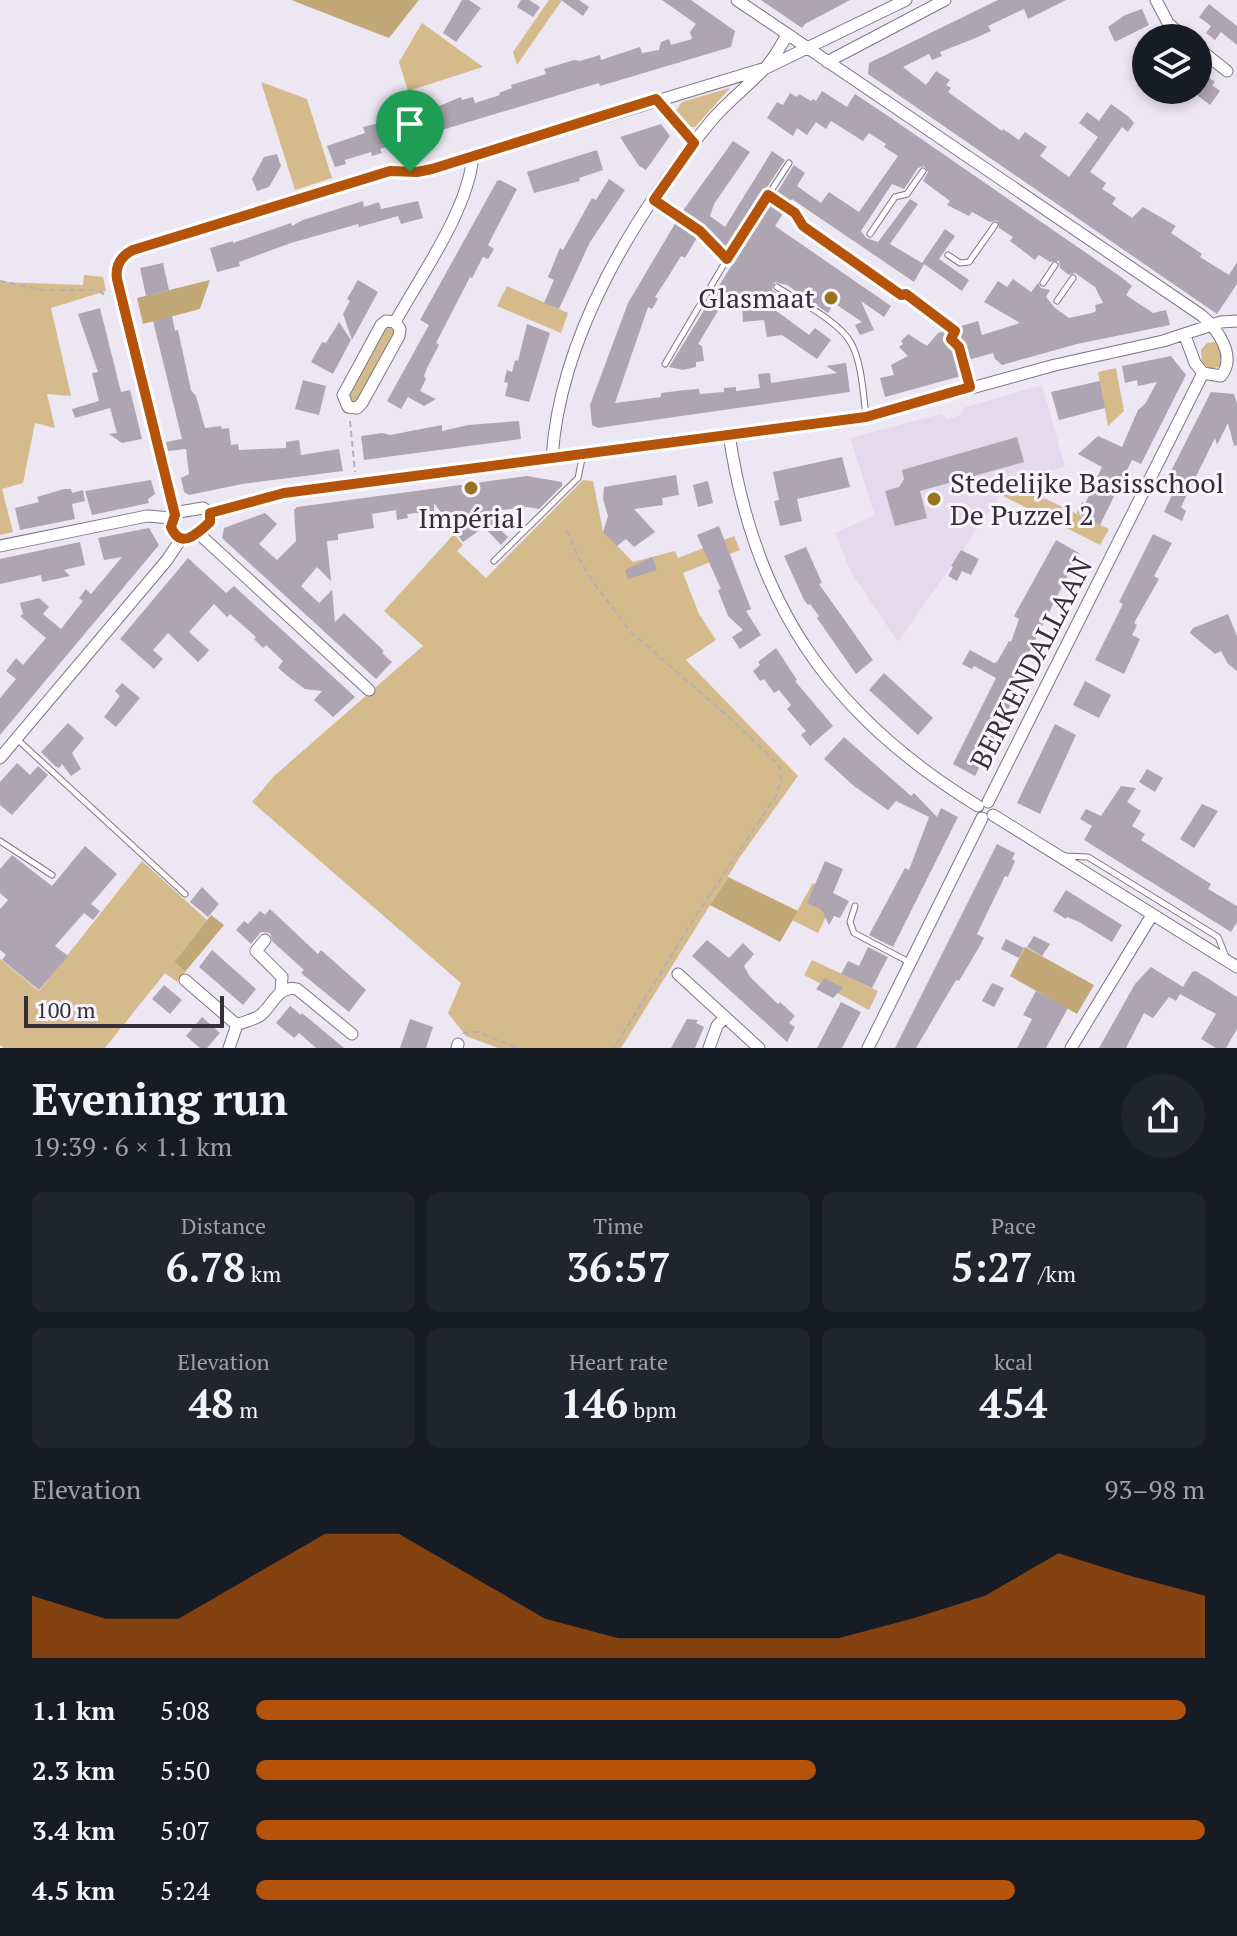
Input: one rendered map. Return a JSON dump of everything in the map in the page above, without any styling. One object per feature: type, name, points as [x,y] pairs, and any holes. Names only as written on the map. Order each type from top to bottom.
[{"type":"street","points":[[737,0],[1093,250],[1213,325],[1232,347],[1234,370],[1221,376],[1203,373],[1195,363],[1185,336]]},
{"type":"street","points":[[210,513],[210,522],[187,539],[181,539],[172,531],[174,516],[117,279],[120,260],[133,250],[390,171],[423,171],[766,68],[906,0]]},
{"type":"street","points":[[827,62],[945,0]]},
{"type":"street","points":[[1156,0],[1169,24]]},
{"type":"street","points":[[552,458],[566,385],[581,334],[605,279],[694,143],[727,103],[766,68],[787,35]]},
{"type":"street","points":[[1212,59],[1227,71]]},
{"type":"street","points":[[656,99],[694,143]]},
{"type":"street","points":[[395,322],[462,201],[471,175],[473,156]]},
{"type":"street","points":[[386,321],[395,322],[400,329],[399,336],[362,403],[357,408],[348,407],[343,398],[344,392],[380,328],[386,321]]},
{"type":"street","points":[[210,513],[284,493],[866,417],[1055,365],[1237,321]]},
{"type":"street","name":"BERKENDALLAAN","points":[[868,1048],[1203,373]]},
{"type":"street","points":[[729,434],[741,500],[755,548],[778,601],[810,657],[854,709],[919,768],[1232,964]]},
{"type":"street","points":[[0,546],[147,516],[174,516],[203,508],[210,513]]},
{"type":"street","points":[[198,533],[369,690]]},
{"type":"street","points":[[0,758],[167,560],[181,539]]},
{"type":"street","points":[[1071,1048],[1150,913]]},
{"type":"street","points":[[265,940],[256,951],[282,977],[281,991]]},
{"type":"street","points":[[678,974],[759,1048]]},
{"type":"street","points":[[185,980],[237,1025]]},
{"type":"street","points":[[229,1048],[237,1025],[258,1017],[281,991],[289,987],[297,989],[352,1034]]},
{"type":"street","points":[[709,1048],[717,1026],[724,1018]]},
{"type":"lane","points":[[665,364],[789,163]]},
{"type":"lane","points":[[870,234],[895,197],[907,194],[923,171]]},
{"type":"lane","points":[[768,195],[795,213],[803,226],[901,295]]},
{"type":"lane","points":[[654,200],[700,231],[727,259]]},
{"type":"lane","points":[[948,255],[960,263],[969,262],[995,225]]},
{"type":"lane","points":[[1043,283],[1055,265]]},
{"type":"lane","points":[[1057,301],[1073,278]]},
{"type":"lane","points":[[777,287],[839,328],[850,341],[855,353],[866,417]]},
{"type":"lane","points":[[951,339],[959,347],[970,387]]},
{"type":"lane","points":[[494,561],[578,478],[582,471],[583,454]]},
{"type":"lane","points":[[17,739],[185,894]]},
{"type":"lane","points":[[0,841],[52,875]]},
{"type":"lane","points":[[1061,857],[1088,857],[1218,937],[1232,964]]},
{"type":"lane","points":[[1150,913],[1156,899]]},
{"type":"lane","points":[[855,906],[850,922],[854,933],[910,962]]},
{"type":"path","points":[[0,281],[42,290],[96,290],[111,300]]},
{"type":"path","points":[[901,295],[906,294],[955,331],[951,339]]},
{"type":"path","points":[[350,421],[356,473]]},
{"type":"path","points":[[567,530],[593,582],[632,633],[779,765],[781,779],[776,796],[697,914],[614,1048]]},
{"type":"path","points":[[457,1046],[467,1031],[478,1032],[518,1048]]},
{"type":"shaded area","points":[[291,0],[419,0],[389,38]]},
{"type":"shaded area","points":[[549,0],[562,0],[517,65],[513,52]]},
{"type":"shaded area","points":[[422,23],[483,67],[408,91],[399,62]]},
{"type":"shaded area","points":[[261,82],[307,99],[332,178],[295,190]]},
{"type":"shaded area","points":[[730,88],[695,127],[684,127],[675,112],[682,102]]},
{"type":"shaded area","points":[[84,275],[103,277],[106,291],[51,308],[71,396],[47,394],[55,428],[35,423],[23,483],[2,489],[13,532],[0,535],[0,282],[83,285]]},
{"type":"shaded area","points":[[210,280],[200,309],[143,324],[137,298]]},
{"type":"shaded area","points":[[507,286],[568,313],[561,333],[497,306]]},
{"type":"shaded area","points":[[390,327],[395,332],[359,401],[352,403],[348,400],[349,394],[385,330]]},
{"type":"shaded area","points":[[1207,343],[1220,343],[1223,366],[1210,369],[1202,363],[1201,350]]},
{"type":"shaded area","points":[[1116,368],[1124,411],[1108,426],[1098,372]]},
{"type":"shaded area","name":"Stedelijke Basisschool De Puzzel 2","points":[[1042,385],[1065,467],[1010,482],[898,642],[851,572],[835,533],[875,515],[850,438],[941,414],[948,419],[960,415],[963,408]]},
{"type":"shaded area","points":[[583,480],[593,481],[603,531],[633,562],[675,551],[678,558],[734,536],[740,550],[683,573],[699,614],[716,640],[686,660],[798,776],[740,857],[621,1048],[498,1048],[466,1036],[448,1013],[461,983],[252,802],[274,776],[423,646],[384,611],[454,534],[463,545],[457,551],[486,578]]},
{"type":"shaded area","points":[[1010,482],[1109,529],[1100,545],[1001,495]]},
{"type":"shaded area","points":[[142,861],[207,920],[174,962],[185,972],[177,982],[165,973],[105,1048],[4,1048],[0,1045],[0,959],[39,991]]},
{"type":"shaded area","points":[[728,877],[798,911],[780,942],[710,905]]},
{"type":"shaded area","points":[[813,883],[837,895],[818,933],[792,920]]},
{"type":"shaded area","points":[[211,915],[224,925],[185,972],[174,962]]},
{"type":"shaded area","points":[[1025,947],[1094,985],[1077,1014],[1010,976]]},
{"type":"shaded area","points":[[812,960],[878,991],[869,1010],[804,975]]},
{"type":"building","points":[[462,0],[469,0],[481,8],[456,42],[443,33]]},
{"type":"building","points":[[521,0],[529,0],[540,7],[533,17],[517,7]]},
{"type":"building","points":[[561,0],[579,0],[589,7],[583,16]]},
{"type":"building","points":[[662,0],[691,0],[735,31],[731,47],[445,129],[380,149],[382,153],[372,156],[371,152],[345,160],[346,164],[335,167],[327,146],[365,133],[363,127],[426,107],[427,111],[461,97],[462,100],[473,97],[475,103],[500,95],[512,88],[511,85],[546,74],[544,69],[574,60],[600,55],[601,60],[640,47],[642,53],[659,50],[661,42],[669,39],[671,45],[692,39],[690,32],[696,24]]},
{"type":"building","points":[[761,0],[850,0],[802,28]]},
{"type":"building","points":[[998,0],[1066,0],[1028,19],[1024,9],[988,26],[991,31],[940,52],[942,56],[932,60],[929,54],[903,67],[926,85],[936,71],[950,80],[946,85],[951,88],[948,92],[1002,131],[1019,140],[1025,132],[1047,147],[1040,156],[1069,177],[1098,137],[1079,123],[1087,112],[1099,121],[1111,104],[1129,117],[1134,123],[1128,132],[1122,127],[1090,172],[1106,183],[1102,189],[1116,198],[1112,204],[1132,218],[1143,207],[1176,226],[1171,233],[1202,254],[1200,257],[1229,275],[1237,262],[1237,284],[1217,314],[868,74],[869,63]]},
{"type":"building","points":[[1209,4],[1237,26],[1237,45],[1221,32],[1215,40],[1212,38],[1212,24],[1199,17]]},
{"type":"building","points":[[1142,9],[1149,24],[1132,24],[1132,34],[1115,42],[1108,27],[1125,15]]},
{"type":"building","points":[[1212,85],[1220,91],[1212,102]]},
{"type":"building","points":[[822,91],[847,107],[855,94],[891,118],[1121,277],[1132,286],[1126,295],[1153,313],[1166,310],[1170,325],[1077,344],[1002,365],[993,353],[968,360],[963,344],[950,334],[946,340],[954,350],[961,376],[885,397],[880,378],[894,375],[891,365],[908,356],[899,347],[908,334],[927,346],[938,333],[978,321],[982,335],[1020,323],[984,302],[998,281],[1007,287],[1013,279],[1031,292],[1038,283],[1041,288],[1050,290],[1046,297],[1069,318],[1092,313],[1096,311],[1095,305],[1103,303],[1095,287],[1075,273],[1069,275],[1060,268],[1059,261],[1050,262],[1039,255],[1035,260],[1010,241],[1013,237],[999,228],[997,220],[990,222],[972,212],[969,216],[947,205],[950,201],[923,181],[928,172],[924,166],[918,168],[904,189],[892,184],[861,231],[866,238],[878,242],[910,199],[918,204],[890,244],[922,263],[945,229],[955,236],[939,259],[969,280],[962,291],[924,264],[914,282],[792,199],[790,203],[776,194],[794,165],[805,173],[797,186],[821,203],[829,192],[859,212],[898,156],[869,133],[863,141],[831,121],[826,129],[816,122],[807,135],[797,128],[793,136],[767,118],[777,102],[783,105],[790,93],[816,101]]},
{"type":"building","points":[[661,124],[670,136],[646,170],[639,166],[620,137]]},
{"type":"building","points":[[733,141],[750,152],[714,204],[710,216],[725,227],[772,151],[785,160],[726,250],[704,227],[682,212]]},
{"type":"building","points":[[597,150],[603,170],[579,178],[580,181],[534,193],[527,172]]},
{"type":"building","points":[[277,154],[281,166],[269,187],[257,191],[252,179],[264,157]]},
{"type":"building","points":[[609,179],[625,190],[590,242],[559,309],[544,303],[554,280],[548,277],[560,248],[563,250],[592,198],[596,200]]},
{"type":"building","points":[[500,180],[517,189],[488,245],[494,249],[488,259],[483,257],[470,277],[436,343],[439,345],[420,391],[436,399],[424,406],[408,397],[401,409],[387,401],[429,325],[420,320]]},
{"type":"building","points":[[363,201],[364,207],[379,202],[381,209],[418,201],[423,218],[401,224],[398,216],[359,227],[358,224],[291,243],[239,262],[240,266],[217,272],[210,248],[291,223],[292,226]]},
{"type":"building","points":[[770,203],[784,212],[775,226],[891,306],[884,317],[861,301],[874,330],[860,335],[855,325],[862,322],[834,303],[828,313],[787,285],[775,282],[772,289],[779,295],[771,307],[809,335],[815,328],[831,340],[817,359],[782,335],[767,337],[764,320],[743,322],[742,306],[727,296],[698,344],[702,346],[704,361],[683,370],[669,367]]},
{"type":"building","points":[[676,222],[698,236],[655,297],[658,299],[652,309],[648,307],[615,403],[661,397],[661,393],[685,390],[699,389],[700,394],[724,392],[724,388],[736,387],[736,391],[760,388],[758,374],[770,373],[771,383],[837,373],[826,366],[846,363],[850,392],[598,428],[592,425],[590,405],[628,303]]},
{"type":"building","points":[[163,263],[169,290],[146,296],[140,268]]},
{"type":"building","points":[[358,280],[378,292],[352,340],[343,314]]},
{"type":"building","points":[[100,308],[121,392],[130,390],[142,439],[122,443],[109,434],[117,433],[110,408],[75,418],[72,409],[99,401],[92,373],[98,372],[78,314]]},
{"type":"building","points":[[172,316],[191,390],[196,396],[205,428],[229,428],[231,445],[238,444],[239,450],[286,448],[286,442],[299,440],[301,455],[339,449],[343,471],[242,484],[189,495],[184,492],[181,478],[189,474],[186,449],[168,451],[166,442],[182,439],[153,321]]},
{"type":"building","points":[[339,322],[351,340],[333,374],[311,362],[322,342],[326,343]]},
{"type":"building","points":[[527,324],[550,333],[529,402],[505,396],[508,383],[504,382],[507,370],[512,372],[515,360],[518,361]]},
{"type":"building","points":[[1171,356],[1186,375],[1141,464],[1132,460],[1100,525],[1077,513],[1082,502],[1085,504],[1102,467],[1078,454],[1098,436],[1122,447],[1138,410],[1145,404],[1157,382],[1138,386],[1137,380],[1125,383],[1122,366]]},
{"type":"building","points":[[303,380],[326,386],[319,415],[295,409]]},
{"type":"building","points":[[1100,381],[1105,408],[1059,420],[1051,392]]},
{"type":"building","points":[[1211,392],[1234,394],[1237,404],[1237,445],[1234,446],[1228,423],[1217,445],[1215,438],[1181,507],[1186,511],[1182,521],[1164,512],[1174,491],[1164,485]]},
{"type":"building","points":[[519,421],[521,439],[364,460],[361,436],[390,435],[442,425],[442,431],[468,425]]},
{"type":"building","points":[[1017,437],[1024,462],[920,491],[927,518],[895,526],[885,491],[899,487],[904,479],[902,470]]},
{"type":"building","points":[[842,457],[850,487],[797,499],[802,521],[780,526],[774,501],[779,500],[773,472]]},
{"type":"building","points":[[676,475],[679,495],[662,498],[663,505],[634,509],[655,532],[634,547],[626,539],[617,546],[603,532],[608,516],[603,499],[604,487]]},
{"type":"building","points":[[527,476],[562,482],[562,486],[539,509],[527,507],[492,511],[496,518],[492,521],[508,537],[501,545],[484,527],[463,542],[456,533],[475,518],[445,518],[434,503],[434,511],[407,514],[408,518],[397,520],[396,510],[372,514],[374,528],[338,534],[338,540],[327,541],[331,581],[317,567],[301,586],[319,603],[332,590],[335,622],[344,613],[384,651],[382,653],[392,662],[376,679],[222,538],[224,528],[265,513],[277,524],[259,544],[277,560],[296,541],[294,510],[297,507]]},
{"type":"building","points":[[151,480],[155,494],[148,499],[149,503],[92,515],[85,491]]},
{"type":"building","points":[[708,481],[713,503],[698,507],[693,485]]},
{"type":"building","points":[[71,489],[72,493],[83,490],[85,501],[72,504],[75,519],[20,530],[15,508],[39,502],[37,497]]},
{"type":"building","points":[[719,526],[751,609],[746,611],[761,635],[740,649],[732,637],[743,630],[728,616],[718,590],[721,589],[697,535]]},
{"type":"building","points":[[149,528],[159,545],[0,735],[0,698],[16,679],[6,671],[16,658],[23,665],[46,638],[20,616],[23,614],[20,603],[39,598],[49,607],[43,614],[61,629],[83,601],[79,598],[86,589],[91,594],[122,557],[104,560],[98,538]]},
{"type":"building","points":[[1153,534],[1172,543],[1154,576],[1159,579],[1134,623],[1137,625],[1132,635],[1140,639],[1124,674],[1095,660],[1123,604],[1119,602]]},
{"type":"building","points":[[1056,540],[1079,553],[1017,676],[1007,699],[1012,702],[975,776],[953,764],[996,678],[974,666],[972,669],[962,664],[970,650],[997,662],[1011,642],[1019,619],[1014,616]]},
{"type":"building","points":[[80,542],[85,565],[64,570],[70,576],[42,582],[41,575],[0,584],[0,559]]},
{"type":"building","points":[[806,547],[822,583],[819,584],[873,660],[856,674],[817,618],[819,616],[804,600],[784,556]]},
{"type":"building","points":[[961,550],[979,559],[971,575],[962,571],[957,581],[948,576]]},
{"type":"building","points":[[652,557],[657,570],[628,579],[625,570]]},
{"type":"building","points":[[188,558],[226,593],[234,586],[355,697],[333,717],[314,700],[322,691],[305,689],[290,678],[278,668],[283,661],[266,645],[263,648],[254,639],[256,637],[214,604],[189,632],[209,650],[207,653],[198,662],[168,633],[153,650],[163,659],[154,669],[120,639]]},
{"type":"building","points":[[1228,614],[1237,636],[1237,671],[1228,664],[1221,651],[1215,654],[1190,633],[1193,628]]},
{"type":"building","points":[[776,648],[795,681],[833,726],[810,746],[801,735],[806,731],[787,709],[791,705],[779,690],[774,693],[764,679],[760,681],[753,671],[760,665],[758,662]]},
{"type":"building","points":[[884,673],[933,718],[918,735],[869,690]]},
{"type":"building","points":[[1085,681],[1111,695],[1099,718],[1073,705]]},
{"type":"building","points":[[122,683],[140,698],[116,727],[104,717],[120,696],[115,691]]},
{"type":"building","points":[[68,723],[84,738],[72,753],[81,769],[71,776],[62,764],[59,768],[55,766],[41,752]]},
{"type":"building","points":[[1055,724],[1076,735],[1040,814],[1017,803]]},
{"type":"building","points":[[844,737],[911,796],[914,793],[937,817],[941,808],[958,817],[893,947],[869,935],[905,868],[909,870],[929,817],[896,801],[888,810],[854,786],[824,759]]},
{"type":"building","points":[[17,763],[30,775],[38,766],[48,775],[12,815],[0,805],[0,782]]},
{"type":"building","points":[[1147,769],[1163,778],[1155,792],[1139,782]]},
{"type":"building","points":[[1121,786],[1136,788],[1127,802],[1141,811],[1132,826],[1145,834],[1141,840],[1211,884],[1208,889],[1237,906],[1237,922],[1231,932],[1084,840],[1092,826],[1080,819],[1086,809],[1101,816]]},
{"type":"building","points":[[1202,804],[1218,811],[1194,848],[1180,839]]},
{"type":"building","points":[[997,844],[1015,853],[1012,859],[1015,861],[977,934],[984,938],[916,1048],[895,1048]]},
{"type":"building","points":[[85,846],[117,874],[91,904],[100,911],[93,920],[84,913],[55,946],[68,956],[39,990],[2,960],[6,955],[0,950],[0,909],[8,900],[0,893],[0,869],[12,855],[52,886]]},
{"type":"building","points":[[825,861],[843,869],[833,893],[849,901],[840,918],[834,916],[829,925],[822,910],[807,903]]},
{"type":"building","points":[[202,887],[219,904],[208,917],[190,902]]},
{"type":"building","points":[[1066,890],[1122,925],[1112,942],[1053,911]]},
{"type":"building","points":[[270,909],[318,954],[321,950],[366,990],[349,1012],[301,973],[304,970],[273,942],[270,933],[261,932],[251,944],[236,930],[244,921],[248,924],[260,911],[265,915]]},
{"type":"building","points":[[1034,936],[1050,944],[1042,956],[1027,947]]},
{"type":"building","points":[[1006,939],[1024,948],[1019,958],[1001,949]]},
{"type":"building","points":[[707,940],[729,958],[743,943],[754,954],[744,966],[750,977],[795,1016],[789,1023],[795,1027],[787,1042],[692,956]]},
{"type":"building","points":[[868,947],[888,957],[872,988],[841,974],[848,961],[859,966]]},
{"type":"building","points":[[212,950],[256,989],[243,1005],[199,967]]},
{"type":"building","points":[[1151,967],[1183,987],[1192,972],[1196,971],[1237,997],[1237,1029],[1226,1048],[1216,1048],[1201,1039],[1216,1014],[1180,994],[1176,1001],[1169,997],[1153,1018],[1144,1013],[1126,1048],[1099,1048],[1135,984]]},
{"type":"building","points":[[825,978],[843,988],[833,998],[816,989]]},
{"type":"building","points":[[992,983],[1004,988],[994,1007],[982,1001]]},
{"type":"building","points":[[164,985],[182,1000],[170,1014],[152,999]]},
{"type":"building","points":[[1036,991],[1068,1008],[1046,1048],[1017,1048],[1032,1019],[1023,1015]]},
{"type":"building","points":[[841,1002],[861,1012],[842,1048],[817,1048]]},
{"type":"building","points":[[290,1006],[344,1048],[316,1048],[299,1033],[294,1038],[276,1023]]},
{"type":"building","points":[[202,1017],[220,1033],[207,1048],[200,1048],[186,1036]]},
{"type":"building","points":[[410,1019],[433,1027],[426,1048],[400,1048]]},
{"type":"building","points":[[687,1019],[698,1020],[696,1023],[704,1027],[695,1048],[671,1048]]},
{"type":"place","name":"Glasmaat","points":[[831,298]]},
{"type":"place","name":"Impérial","points":[[471,488]]},
{"type":"place","name":"Stedelijke Basisschool De Puzzel 2","points":[[934,499]]},
{"type":"route","points":[[656,99],[694,143],[654,200],[700,231],[727,259],[768,195],[795,213],[803,226],[901,295],[906,294],[955,331],[951,339],[959,347],[970,387],[866,417],[284,493],[210,513],[210,522],[191,538],[178,538],[171,527],[175,515],[117,279],[120,260],[133,250],[390,171],[410,172],[432,169],[656,99]]}]
